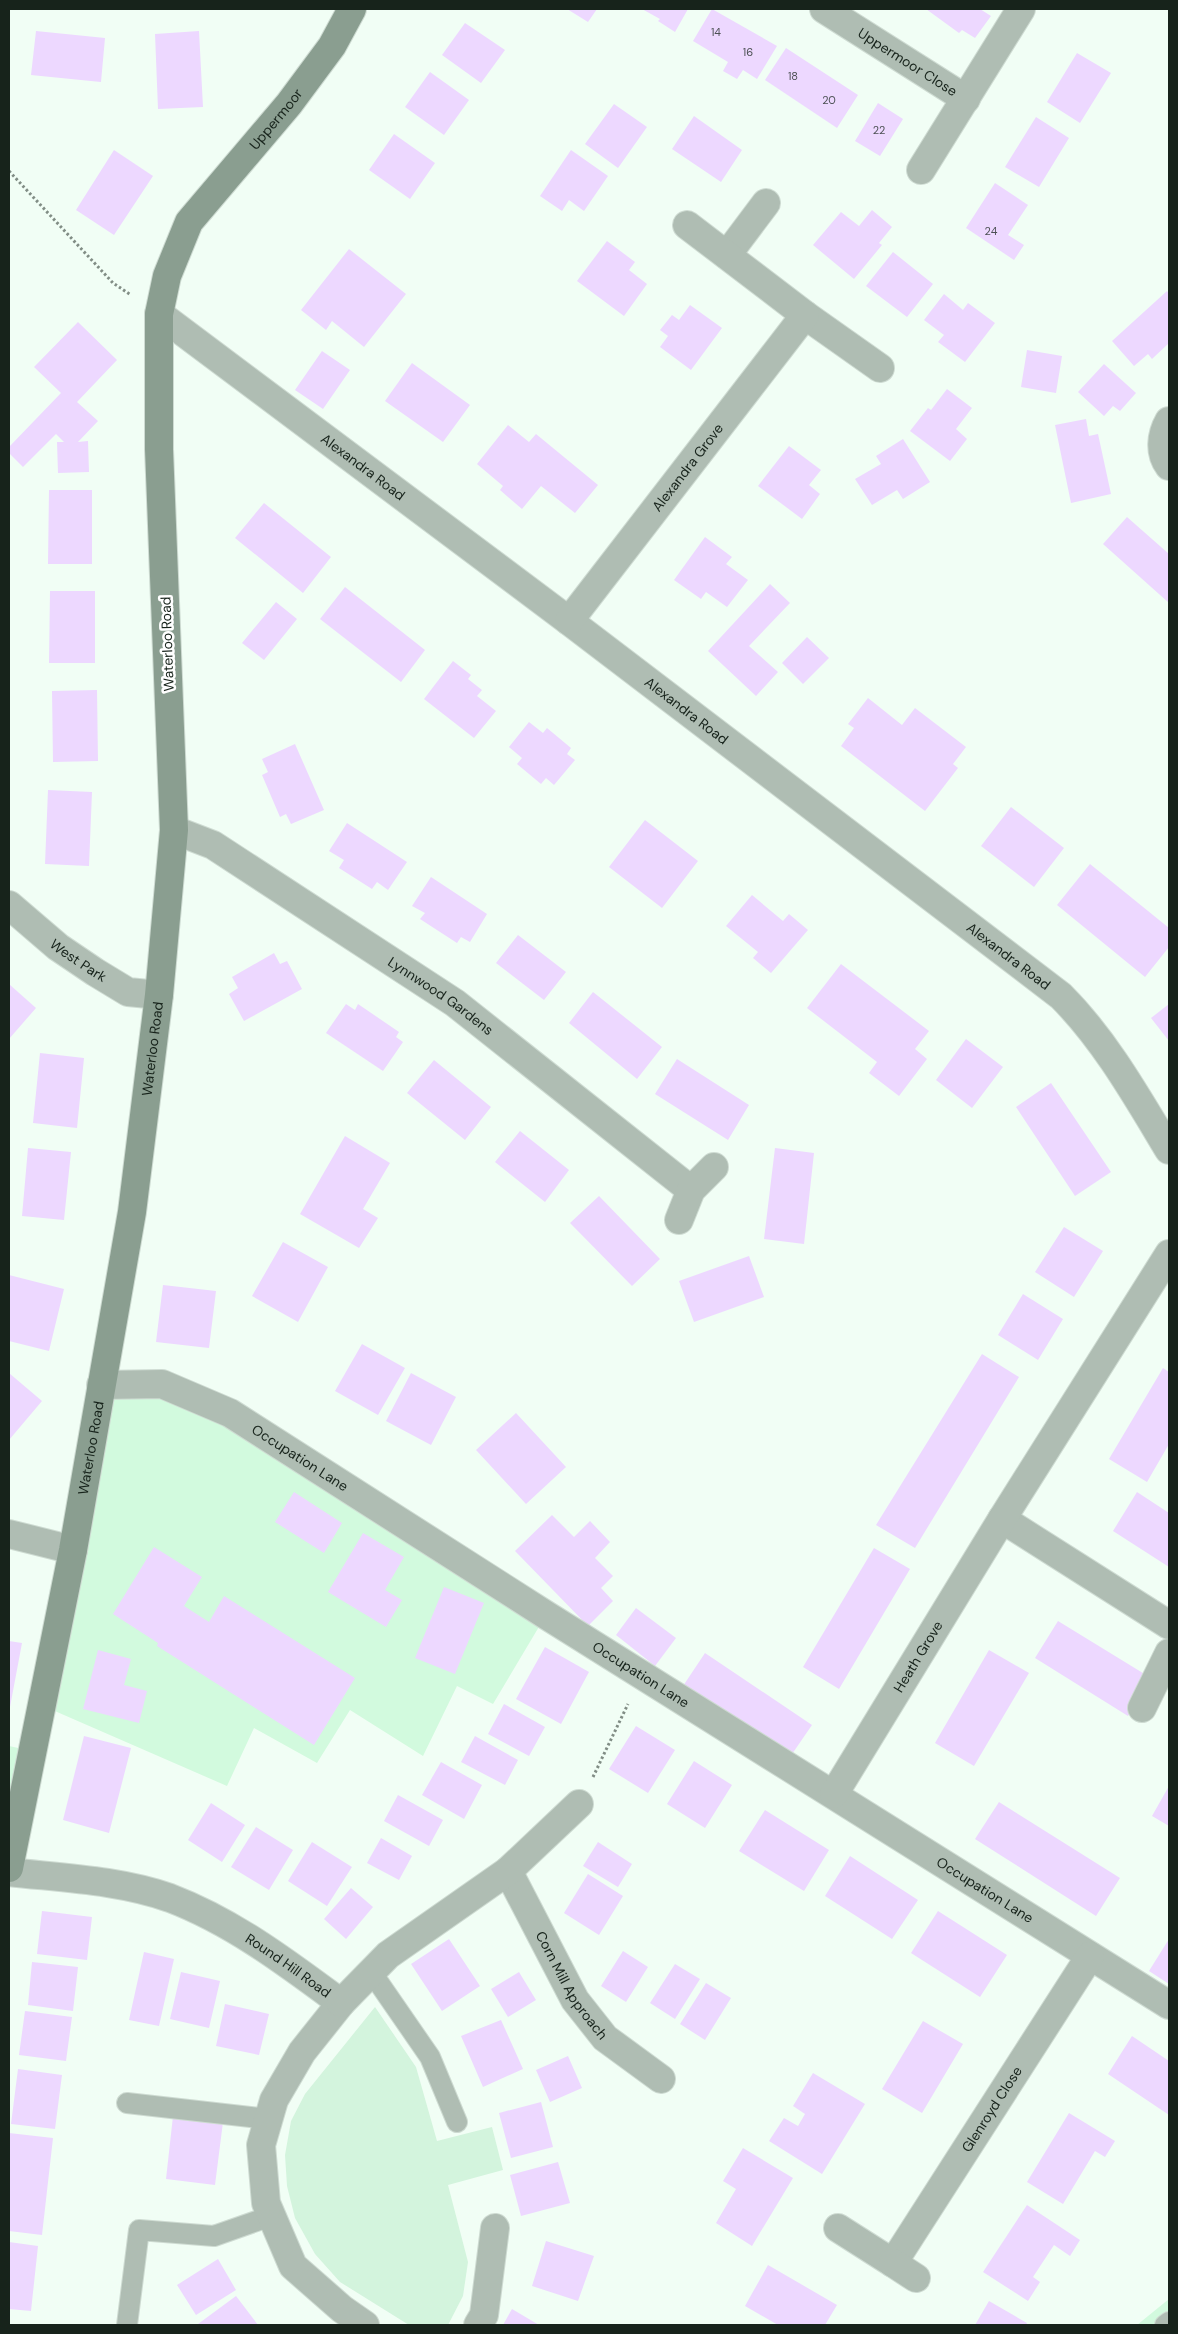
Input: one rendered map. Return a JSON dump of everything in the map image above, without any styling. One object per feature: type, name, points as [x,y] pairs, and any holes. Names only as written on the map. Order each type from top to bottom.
[{"type":"main road","name":"Uppermoor","points":[[189,222],[289,104],[332,46],[352,9]]},
{"type":"main road","name":"Waterloo Road","points":[[9,1870],[73,1550],[132,1212],[159,994],[174,830],[159,449],[159,314],[167,276],[189,222]]},
{"type":"street","name":"Uppermoor Close","points":[[824,9],[966,98]]},
{"type":"street","name":"Uppermoor Close","points":[[921,170],[1021,9]]},
{"type":"street","points":[[727,255],[766,203]]},
{"type":"street","points":[[688,225],[805,315],[880,368]]},
{"type":"street","name":"Alexandra Road","points":[[159,314],[569,621],[1061,996],[1080,1015],[1136,1095],[1169,1150]]},
{"type":"street","name":"Alexandra Grove","points":[[569,621],[805,315]]},
{"type":"street","points":[[1169,421],[1162,439],[1164,460],[1169,466]]},
{"type":"street","name":"Lynnwood Gardens","points":[[174,830],[213,845],[454,1003],[691,1190]]},
{"type":"street","name":"West Park","points":[[9,906],[58,947],[128,992],[159,994]]},
{"type":"street","points":[[678,1220],[691,1190],[714,1167]]},
{"type":"street","name":"Heath Grove","points":[[834,1794],[1002,1519],[1169,1254]]},
{"type":"street","name":"Occupation Lane","points":[[102,1385],[162,1384],[230,1413],[642,1675],[1169,2005]]},
{"type":"street","points":[[1002,1519],[1169,1624]]},
{"type":"street","points":[[9,1534],[73,1550]]},
{"type":"street","points":[[1142,1708],[1169,1653]]},
{"type":"street","points":[[341,2003],[388,1955],[508,1872],[579,1804]]},
{"type":"street","name":"Round Hill Road","points":[[9,1870],[117,1885],[169,1898],[226,1924],[277,1956],[341,2003],[302,2052],[274,2100],[261,2145],[266,2203],[293,2266],[342,2309],[365,2325]]},
{"type":"street","name":"Corn Mill Approach","points":[[508,1872],[575,2000],[606,2038],[661,2079]]},
{"type":"street","name":"Glenroyd Close","points":[[893,2263],[1090,1956]]},
{"type":"street","points":[[478,2325],[484,2315],[495,2228]]},
{"type":"street","points":[[838,2228],[916,2278]]},
{"type":"lane","points":[[372,1972],[430,2057],[457,2122]]},
{"type":"lane","points":[[127,2103],[268,2119]]},
{"type":"lane","points":[[127,2325],[139,2230],[214,2236],[271,2216]]},
{"type":"lane","points":[[1166,2325],[1169,2322]]},
{"type":"path","points":[[9,171],[113,283],[159,314]]},
{"type":"path","points":[[579,1804],[642,1675]]},
{"type":"shaded area","points":[[162,1384],[546,1615],[493,1704],[457,1686],[423,1756],[350,1710],[317,1763],[254,1728],[227,1786],[41,1705],[101,1385]]},
{"type":"shaded area","points":[[9,1746],[32,1751],[9,1868]]},
{"type":"shaded area","points":[[375,2007],[416,2067],[437,2141],[492,2127],[503,2170],[448,2185],[468,2262],[463,2296],[448,2325],[409,2325],[340,2282],[315,2254],[295,2218],[287,2186],[285,2155],[291,2121],[305,2094]]},
{"type":"shaded area","points":[[1169,2299],[1169,2325],[1137,2325]]},
{"type":"building","points":[[567,9],[597,9],[588,22]]},
{"type":"building","points":[[642,9],[688,9],[675,32],[658,21],[660,19]]},
{"type":"building","points":[[712,9],[777,46],[757,79],[743,70],[737,79],[723,71],[728,62],[693,41]]},
{"type":"building","points":[[926,9],[980,9],[991,16],[975,38],[962,30],[959,33]]},
{"type":"building","points":[[465,23],[505,50],[481,83],[442,55]]},
{"type":"building","points":[[36,31],[105,38],[101,82],[31,75]]},
{"type":"building","points":[[199,31],[203,107],[158,109],[155,34]]},
{"type":"building","points":[[786,48],[858,95],[837,128],[765,80]]},
{"type":"building","points":[[1077,53],[1111,73],[1080,123],[1047,102]]},
{"type":"building","points":[[430,72],[469,100],[444,135],[405,107]]},
{"type":"building","points":[[878,103],[903,119],[880,156],[855,141]]},
{"type":"building","points":[[614,104],[647,127],[618,168],[585,144]]},
{"type":"building","points":[[694,116],[742,150],[721,182],[672,149]]},
{"type":"building","points":[[1036,117],[1069,138],[1039,187],[1005,167]]},
{"type":"building","points":[[394,134],[435,163],[410,199],[369,170]]},
{"type":"building","points":[[114,150],[153,176],[114,235],[76,210]]},
{"type":"building","points":[[571,150],[608,176],[584,211],[569,200],[562,211],[540,196]]},
{"type":"building","points":[[995,183],[1028,205],[1008,235],[1024,245],[1014,260],[966,228]]},
{"type":"building","points":[[872,210],[892,227],[879,243],[882,245],[854,279],[813,245],[841,212],[859,226]]},
{"type":"building","points":[[607,241],[635,262],[629,270],[647,284],[624,316],[577,281]]},
{"type":"building","points":[[349,249],[406,294],[364,347],[332,321],[326,330],[301,310]]},
{"type":"building","points":[[893,252],[933,284],[907,317],[866,286]]},
{"type":"building","points":[[1167,291],[1169,294],[1169,343],[1152,359],[1148,354],[1134,366],[1112,341]]},
{"type":"building","points":[[944,294],[963,310],[968,303],[995,323],[965,362],[938,342],[944,335],[924,320]]},
{"type":"building","points":[[690,305],[722,328],[691,370],[660,347],[668,336],[660,330],[672,315],[679,320]]},
{"type":"building","points":[[78,322],[117,360],[77,402],[98,421],[78,442],[88,441],[89,472],[58,473],[57,442],[64,442],[56,434],[23,467],[9,453],[9,447],[61,393],[34,367]]},
{"type":"building","points":[[1027,350],[1062,356],[1056,393],[1021,387]]},
{"type":"building","points":[[322,351],[350,370],[323,409],[295,390]]},
{"type":"building","points":[[412,363],[470,405],[443,442],[385,401]]},
{"type":"building","points":[[1104,364],[1136,393],[1120,411],[1113,406],[1104,416],[1078,392]]},
{"type":"building","points":[[947,389],[972,408],[956,429],[967,439],[950,461],[910,431],[928,408],[931,410]]},
{"type":"building","points":[[1086,419],[1089,436],[1098,434],[1111,494],[1071,503],[1055,425]]},
{"type":"building","points":[[508,425],[529,442],[536,434],[598,485],[575,513],[541,486],[522,509],[500,490],[503,486],[477,464]]},
{"type":"building","points":[[903,439],[930,482],[903,499],[897,490],[872,505],[855,479],[881,464],[876,456]]},
{"type":"building","points":[[789,446],[821,470],[809,485],[820,494],[802,519],[758,486]]},
{"type":"building","points":[[49,490],[92,490],[92,564],[48,564]]},
{"type":"building","points":[[264,503],[331,557],[303,593],[235,538]]},
{"type":"building","points":[[1127,517],[1169,554],[1169,603],[1103,544]]},
{"type":"building","points":[[705,537],[732,557],[726,564],[748,580],[727,607],[706,592],[701,599],[674,580]]},
{"type":"building","points":[[770,584],[790,603],[749,646],[778,672],[756,696],[708,651]]},
{"type":"building","points":[[345,587],[425,650],[401,682],[320,619]]},
{"type":"building","points":[[50,591],[95,591],[95,663],[49,663]]},
{"type":"building","points":[[276,602],[297,619],[264,660],[242,643]]},
{"type":"building","points":[[807,637],[829,658],[803,684],[782,663]]},
{"type":"building","points":[[453,661],[471,675],[468,679],[482,690],[477,696],[496,711],[474,738],[424,699]]},
{"type":"building","points":[[97,690],[98,761],[53,762],[52,691]]},
{"type":"building","points":[[868,698],[902,725],[915,708],[966,747],[953,764],[958,768],[925,811],[841,746],[854,728],[848,724]]},
{"type":"building","points":[[529,722],[543,733],[547,728],[571,748],[567,754],[575,760],[554,785],[546,778],[541,784],[517,764],[522,758],[509,747]]},
{"type":"building","points":[[295,744],[324,810],[291,824],[286,814],[280,817],[262,775],[268,772],[262,759]]},
{"type":"building","points":[[48,790],[92,792],[89,866],[45,864]]},
{"type":"building","points":[[1011,807],[1064,848],[1034,887],[981,846]]},
{"type":"building","points":[[645,820],[698,861],[662,908],[609,867]]},
{"type":"building","points":[[347,823],[407,862],[388,890],[377,882],[372,889],[339,868],[344,860],[329,851]]},
{"type":"building","points":[[1090,864],[1169,928],[1169,947],[1145,977],[1057,905]]},
{"type":"building","points":[[431,877],[487,914],[470,942],[461,937],[457,943],[420,919],[425,913],[412,906]]},
{"type":"building","points":[[752,895],[783,921],[789,914],[808,930],[771,973],[753,958],[758,952],[726,926]]},
{"type":"building","points":[[518,935],[566,972],[544,1000],[496,963]]},
{"type":"building","points":[[274,953],[280,964],[287,961],[302,989],[244,1021],[229,994],[238,988],[232,977]]},
{"type":"building","points":[[841,964],[929,1031],[915,1049],[927,1059],[899,1096],[869,1073],[877,1062],[807,1008]]},
{"type":"building","points":[[9,984],[36,1008],[9,1039]]},
{"type":"building","points":[[593,992],[662,1047],[637,1079],[569,1023]]},
{"type":"building","points":[[346,1004],[355,1010],[358,1004],[399,1032],[396,1037],[403,1042],[383,1071],[326,1033]]},
{"type":"building","points":[[1169,1004],[1169,1041],[1151,1018]]},
{"type":"building","points":[[966,1039],[1003,1067],[972,1108],[936,1080]]},
{"type":"building","points":[[40,1053],[84,1058],[77,1128],[33,1123]]},
{"type":"building","points":[[677,1059],[749,1105],[728,1140],[655,1094]]},
{"type":"building","points":[[434,1060],[491,1107],[465,1140],[407,1093]]},
{"type":"building","points":[[1051,1083],[1111,1172],[1075,1196],[1016,1107]]},
{"type":"building","points":[[520,1131],[569,1170],[545,1202],[495,1162]]},
{"type":"building","points":[[345,1136],[390,1163],[363,1209],[378,1218],[359,1248],[300,1214]]},
{"type":"building","points":[[28,1148],[71,1152],[64,1220],[22,1216]]},
{"type":"building","points":[[775,1148],[814,1153],[804,1244],[764,1239]]},
{"type":"building","points":[[599,1196],[660,1259],[632,1286],[570,1223]]},
{"type":"building","points":[[1064,1227],[1103,1251],[1074,1297],[1035,1272]]},
{"type":"building","points":[[283,1242],[328,1267],[298,1322],[252,1296]]},
{"type":"building","points":[[749,1256],[764,1297],[694,1322],[679,1281]]},
{"type":"building","points":[[9,1275],[64,1289],[49,1351],[9,1341]]},
{"type":"building","points":[[163,1285],[216,1291],[209,1348],[156,1342]]},
{"type":"building","points":[[1023,1294],[1063,1319],[1038,1360],[998,1335]]},
{"type":"building","points":[[362,1344],[405,1368],[378,1415],[335,1391]]},
{"type":"building","points":[[982,1354],[1019,1377],[915,1548],[876,1525]]},
{"type":"building","points":[[1163,1368],[1169,1372],[1169,1444],[1147,1482],[1109,1459]]},
{"type":"building","points":[[9,1373],[42,1401],[9,1440]]},
{"type":"building","points":[[411,1373],[456,1397],[431,1445],[386,1421]]},
{"type":"building","points":[[516,1413],[566,1467],[526,1504],[476,1450]]},
{"type":"building","points":[[294,1492],[342,1523],[324,1553],[275,1522]]},
{"type":"building","points":[[1137,1492],[1169,1513],[1169,1567],[1113,1531]]},
{"type":"building","points":[[552,1515],[574,1537],[590,1521],[610,1542],[595,1558],[613,1576],[601,1588],[613,1601],[588,1626],[515,1551]]},
{"type":"building","points":[[363,1533],[404,1557],[385,1590],[402,1600],[386,1627],[328,1592]]},
{"type":"building","points":[[154,1547],[202,1577],[184,1606],[209,1622],[224,1596],[355,1678],[314,1745],[157,1646],[158,1643],[113,1614]]},
{"type":"building","points":[[874,1548],[910,1569],[839,1689],[803,1667]]},
{"type":"building","points":[[444,1587],[484,1603],[455,1674],[415,1658]]},
{"type":"building","points":[[636,1608],[676,1638],[655,1666],[616,1635]]},
{"type":"building","points":[[1058,1621],[1151,1678],[1128,1716],[1035,1658]]},
{"type":"building","points":[[9,1641],[22,1643],[10,1707],[9,1707]]},
{"type":"building","points":[[545,1647],[589,1672],[561,1724],[516,1699]]},
{"type":"building","points":[[98,1650],[131,1659],[124,1685],[147,1691],[139,1723],[83,1709]]},
{"type":"building","points":[[989,1650],[1029,1673],[974,1766],[935,1743]]},
{"type":"building","points":[[705,1653],[812,1725],[790,1757],[683,1686]]},
{"type":"building","points":[[504,1704],[545,1727],[529,1756],[488,1734]]},
{"type":"building","points":[[636,1726],[675,1750],[648,1793],[609,1769]]},
{"type":"building","points":[[84,1736],[131,1748],[109,1833],[63,1820]]},
{"type":"building","points":[[475,1736],[518,1760],[505,1785],[461,1762]]},
{"type":"building","points":[[694,1761],[732,1785],[705,1828],[667,1804]]},
{"type":"building","points":[[441,1762],[482,1785],[464,1819],[422,1795]]},
{"type":"building","points":[[1169,1786],[1169,1826],[1152,1816]]},
{"type":"building","points":[[398,1795],[443,1820],[429,1846],[384,1821]]},
{"type":"building","points":[[999,1802],[1120,1878],[1096,1916],[975,1839]]},
{"type":"building","points":[[211,1803],[245,1825],[222,1862],[188,1840]]},
{"type":"building","points":[[765,1810],[829,1850],[804,1891],[739,1851]]},
{"type":"building","points":[[256,1827],[293,1850],[269,1890],[231,1867]]},
{"type":"building","points":[[381,1838],[412,1856],[399,1880],[367,1863]]},
{"type":"building","points":[[312,1842],[352,1867],[327,1906],[288,1881]]},
{"type":"building","points":[[598,1842],[632,1864],[618,1887],[583,1866]]},
{"type":"building","points":[[850,1856],[918,1900],[892,1939],[825,1896]]},
{"type":"building","points":[[588,1874],[623,1896],[599,1935],[564,1913]]},
{"type":"building","points":[[351,1888],[373,1907],[346,1939],[324,1919]]},
{"type":"building","points":[[42,1911],[92,1917],[87,1960],[37,1954]]},
{"type":"building","points":[[938,1911],[1007,1955],[980,1997],[911,1953]]},
{"type":"building","points":[[449,1939],[480,1986],[442,2011],[411,1964]]},
{"type":"building","points":[[1169,1939],[1169,1984],[1149,1971]]},
{"type":"building","points":[[623,1951],[648,1967],[626,2002],[601,1986]]},
{"type":"building","points":[[144,1952],[174,1959],[159,2026],[129,2020]]},
{"type":"building","points":[[32,1962],[78,1967],[73,2011],[28,2005]]},
{"type":"building","points":[[675,1964],[700,1979],[675,2019],[650,2003]]},
{"type":"building","points":[[181,1972],[220,1981],[209,2028],[170,2019]]},
{"type":"building","points":[[519,1972],[536,2000],[508,2017],[491,1989]]},
{"type":"building","points":[[706,1983],[731,1998],[705,2040],[680,2024]]},
{"type":"building","points":[[225,2004],[269,2014],[259,2055],[216,2046]]},
{"type":"building","points":[[25,2011],[72,2017],[66,2061],[19,2055]]},
{"type":"building","points":[[501,2020],[523,2069],[483,2087],[461,2036]]},
{"type":"building","points":[[923,2021],[963,2044],[922,2113],[882,2089]]},
{"type":"building","points":[[1132,2036],[1169,2061],[1169,2115],[1108,2074]]},
{"type":"building","points":[[568,2056],[582,2088],[550,2102],[536,2070]]},
{"type":"building","points":[[18,2069],[62,2075],[55,2129],[11,2124]]},
{"type":"building","points":[[813,2073],[865,2104],[822,2174],[769,2141],[784,2118],[798,2126],[805,2114],[793,2106]]},
{"type":"building","points":[[541,2102],[553,2147],[511,2158],[499,2113]]},
{"type":"building","points":[[1069,2113],[1115,2141],[1105,2157],[1095,2151],[1063,2204],[1027,2182]]},
{"type":"building","points":[[173,2116],[223,2122],[215,2185],[166,2179]]},
{"type":"building","points":[[9,2133],[53,2138],[42,2235],[9,2231]]},
{"type":"building","points":[[743,2148],[793,2178],[752,2246],[716,2223],[736,2189],[723,2181]]},
{"type":"building","points":[[558,2162],[570,2203],[521,2216],[510,2175]]},
{"type":"building","points":[[1027,2205],[1080,2240],[1070,2256],[1054,2245],[1033,2277],[1040,2282],[1028,2301],[983,2272]]},
{"type":"building","points":[[546,2241],[594,2256],[578,2301],[532,2286]]},
{"type":"building","points":[[9,2242],[38,2246],[31,2311],[9,2309]]},
{"type":"building","points":[[218,2259],[236,2290],[196,2315],[177,2285]]},
{"type":"building","points":[[768,2265],[837,2305],[825,2325],[778,2325],[745,2306]]},
{"type":"building","points":[[236,2296],[258,2325],[198,2324]]},
{"type":"building","points":[[989,2301],[1027,2323],[1026,2325],[975,2325]]},
{"type":"building","points":[[512,2309],[539,2325],[503,2325]]}]
